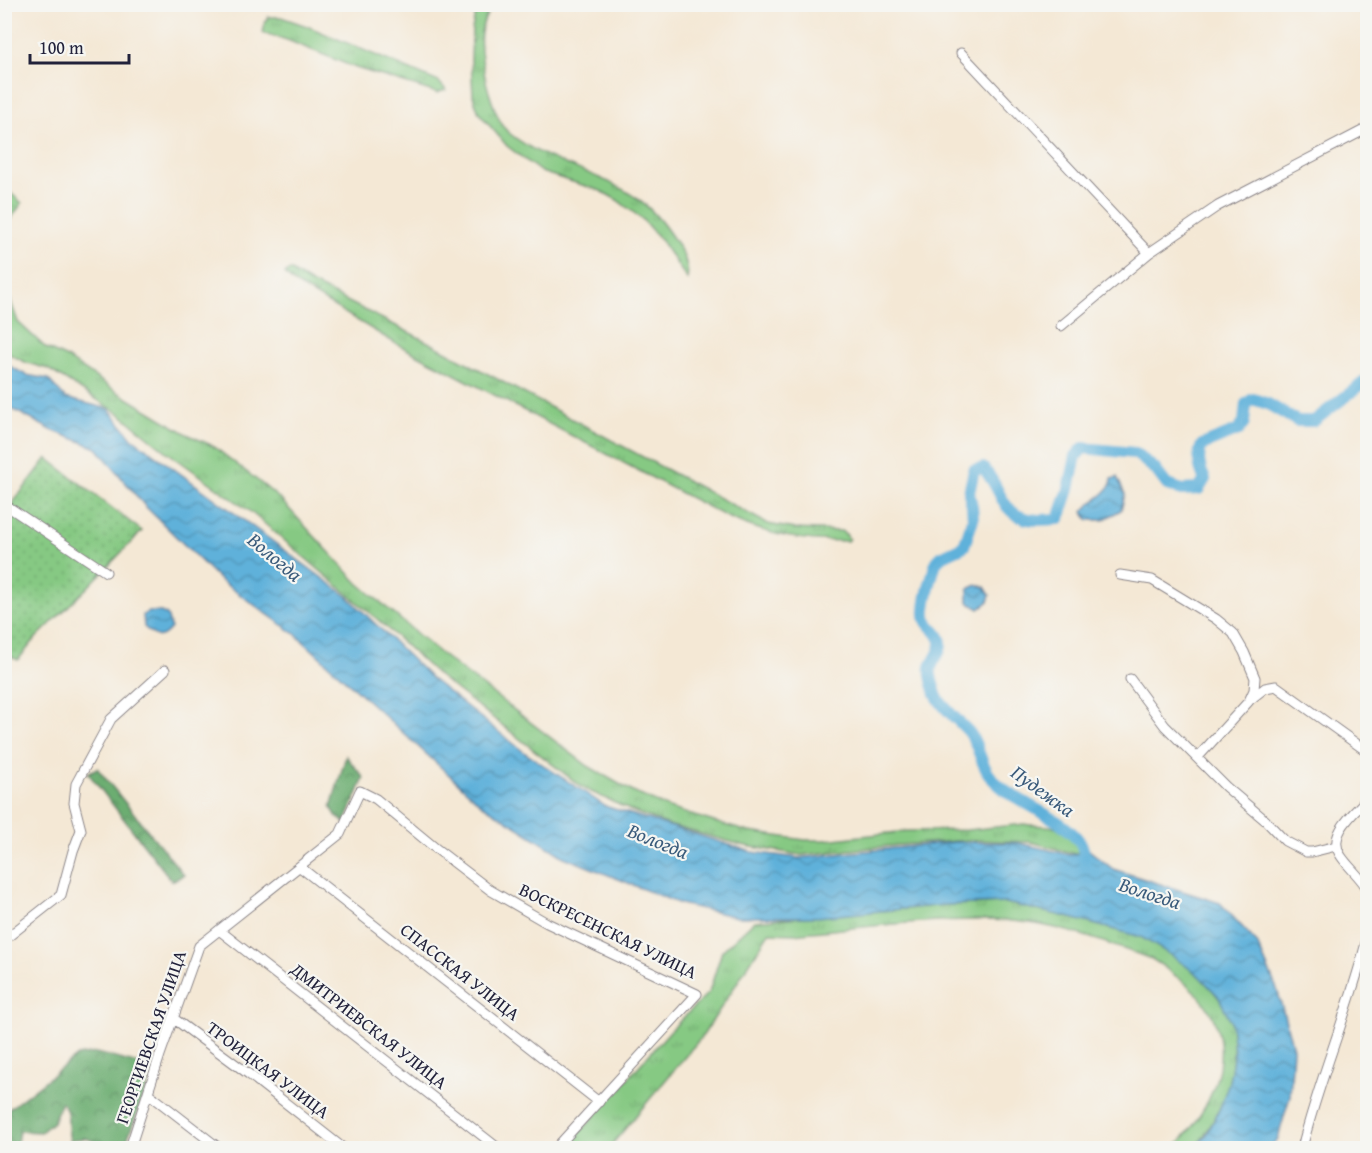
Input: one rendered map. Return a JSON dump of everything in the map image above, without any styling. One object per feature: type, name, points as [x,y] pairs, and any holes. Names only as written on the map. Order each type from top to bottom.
[{"type":"street","points":[[961,53],[1149,253]]},
{"type":"street","points":[[1061,326],[1149,253],[1218,206],[1368,128]]},
{"type":"street","points":[[4,504],[106,572]]},
{"type":"street","points":[[1120,575],[1152,580],[1216,619],[1233,633],[1255,678],[1254,690],[1249,701]]},
{"type":"street","points":[[4,940],[61,896],[81,830],[74,803],[76,784],[111,719],[165,670]]},
{"type":"street","points":[[1130,679],[1165,726],[1226,787],[1265,820],[1285,841],[1306,852],[1336,846]]},
{"type":"street","points":[[1198,757],[1249,701],[1265,688],[1276,686],[1368,752]]},
{"type":"street","name":"ГЕОРГИЕВСКАЯ УЛИЦА","points":[[130,1149],[199,946],[340,834],[360,791]]},
{"type":"street","name":"ВОСКРЕСЕНСКАЯ УЛИЦА","points":[[360,791],[376,799],[490,890],[547,923],[697,994],[599,1102]]},
{"type":"street","points":[[1368,798],[1336,836],[1336,846],[1340,855],[1368,890]]},
{"type":"street","name":"СПАССКАЯ УЛИЦА","points":[[300,867],[599,1102]]},
{"type":"street","name":"ДМИТРИЕВСКАЯ УЛИЦА","points":[[219,930],[498,1149]]},
{"type":"street","points":[[1302,1149],[1316,1098],[1358,976],[1368,935]]},
{"type":"street","name":"ТРОИЦКАЯ УЛИЦА","points":[[173,1018],[250,1075],[343,1149]]},
{"type":"street","points":[[148,1093],[219,1149]]},
{"type":"street","points":[[556,1149],[599,1102]]},
{"type":"green space","points":[[477,5],[493,5],[482,26],[481,48],[489,91],[504,128],[524,144],[539,152],[604,180],[641,201],[662,223],[680,249],[685,259],[687,279],[662,242],[642,219],[601,191],[541,172],[507,146],[479,113],[473,96],[471,60],[472,29]]},
{"type":"green space","points":[[268,17],[281,17],[307,26],[439,82],[446,90],[437,93],[356,68],[287,40],[263,33]]},
{"type":"green space","points":[[5,188],[22,203],[5,227]]},
{"type":"green space","points":[[290,270],[768,524],[795,529],[841,531],[849,539],[830,541],[786,536],[758,529],[727,517],[395,343],[293,282],[285,274]]},
{"type":"green space","points":[[5,285],[18,322],[46,348],[67,358],[187,434],[213,446],[279,498],[358,583],[442,655],[588,766],[633,792],[669,808],[749,832],[805,840],[907,831],[967,830],[1024,824],[1048,826],[1060,830],[1078,843],[1080,851],[1075,854],[1031,842],[970,840],[801,855],[746,846],[672,826],[632,811],[583,788],[440,677],[377,619],[252,513],[167,452],[120,414],[48,369],[27,363],[5,352]]},
{"type":"green space","points":[[47,458],[142,531],[36,638],[18,660],[5,654],[4,505],[9,508]]},
{"type":"green space","points":[[346,756],[364,778],[345,823],[337,817],[331,807]]},
{"type":"green space","points":[[97,768],[184,875],[172,881],[88,773]]},
{"type":"green space","points":[[1006,903],[1143,938],[1183,962],[1216,995],[1231,1021],[1232,1069],[1218,1111],[1195,1148],[1174,1148],[1195,1124],[1208,1100],[1216,1081],[1220,1062],[1220,1043],[1216,1025],[1208,1008],[1195,992],[1154,961],[1100,941],[1036,924],[956,920],[793,934],[769,933],[704,1034],[609,1148],[566,1148],[670,1031],[709,992],[722,951],[754,921],[946,905]]},
{"type":"green space","points":[[96,1053],[154,1068],[124,1148],[111,1148],[86,1138],[70,1140],[67,1114],[61,1102],[53,1122],[41,1132],[19,1131],[16,1148],[5,1148],[5,1112],[77,1056]]},
{"type":"water","name":"Вологда","points":[[4,363],[26,375],[48,379],[65,398],[109,409],[132,438],[347,596],[432,679],[524,752],[605,806],[752,852],[798,858],[955,842],[1018,843],[1071,855],[1089,850],[1113,869],[1220,903],[1257,943],[1277,989],[1293,1048],[1290,1096],[1277,1141],[1268,1148],[1195,1148],[1207,1134],[1220,1108],[1229,1082],[1234,1052],[1231,1022],[1218,996],[1198,975],[1141,937],[1006,903],[946,905],[817,917],[737,917],[680,904],[564,857],[481,804],[295,634],[221,581],[144,505],[97,448],[51,430],[5,405]]},
{"type":"water","points":[[1117,477],[1125,494],[1121,510],[1103,520],[1089,520],[1083,512],[1108,489],[1112,479]]},
{"type":"water","points":[[977,585],[985,587],[990,595],[988,602],[979,609],[968,602],[968,589]]},
{"type":"water","points":[[148,612],[161,612],[167,615],[171,628],[164,635],[158,636],[144,627],[143,615]]},
{"type":"waterway","name":"Пудежка","points":[[1086,868],[1082,845],[1072,832],[1011,794],[991,777],[969,732],[941,702],[933,684],[931,667],[939,652],[941,642],[926,620],[926,600],[936,562],[941,557],[964,546],[973,519],[969,493],[974,470],[983,468],[1012,512],[1033,520],[1059,519],[1069,489],[1076,456],[1083,448],[1135,453],[1155,469],[1167,485],[1182,490],[1199,489],[1205,479],[1199,462],[1202,445],[1239,430],[1244,422],[1246,404],[1253,399],[1268,404],[1297,421],[1314,421],[1368,379]]}]
